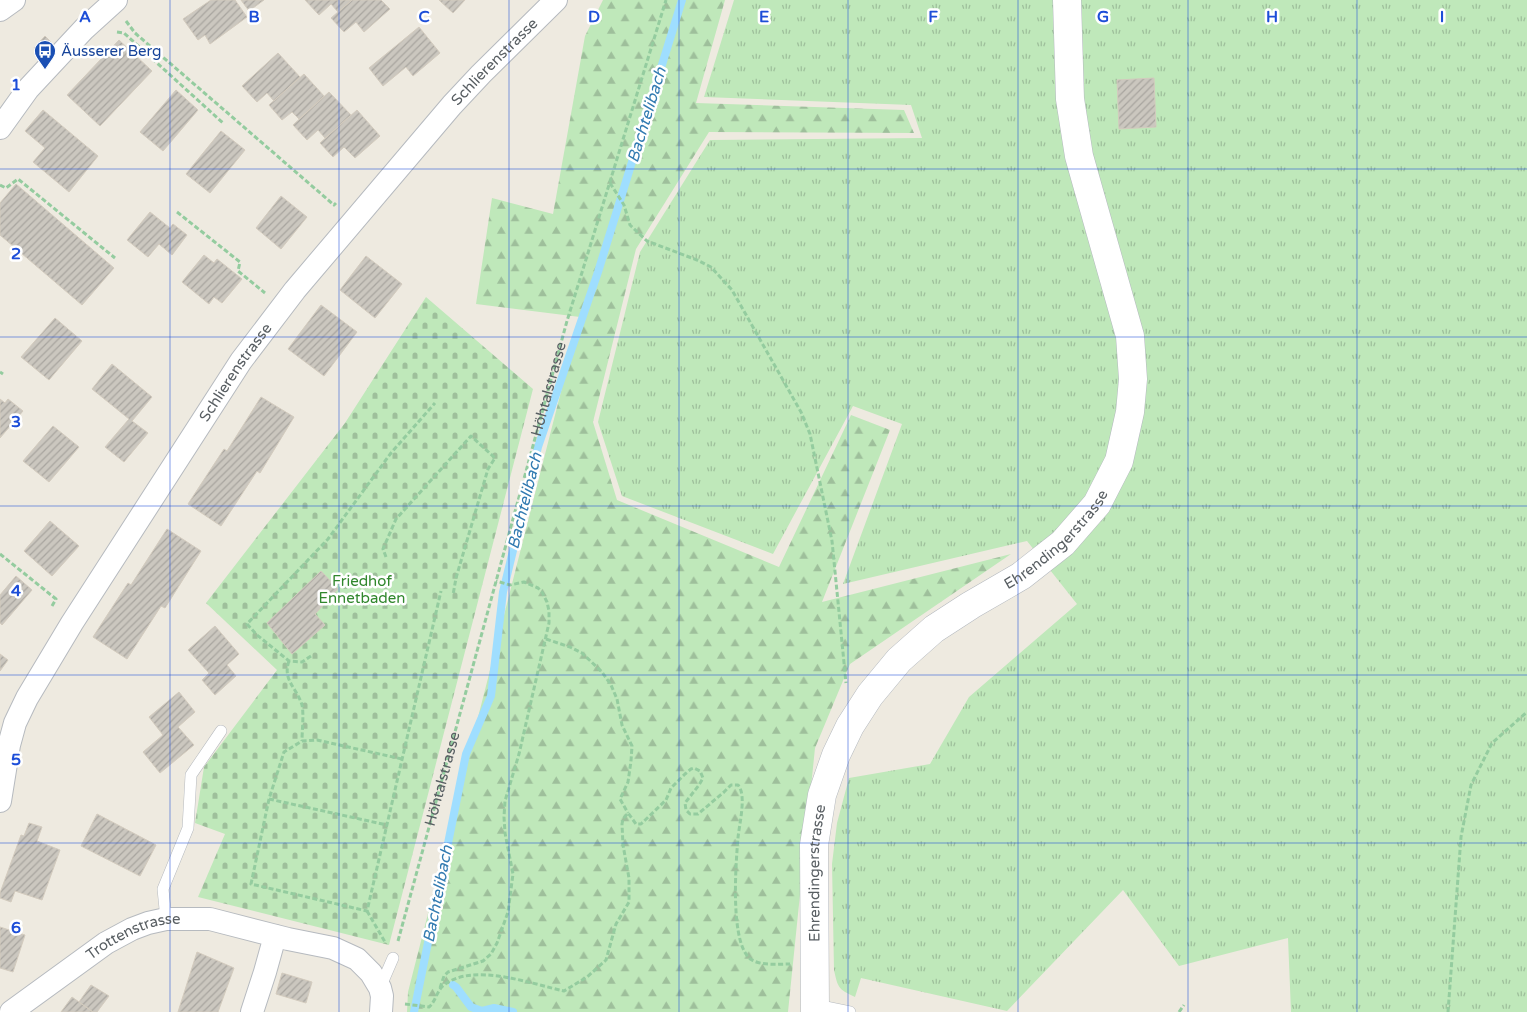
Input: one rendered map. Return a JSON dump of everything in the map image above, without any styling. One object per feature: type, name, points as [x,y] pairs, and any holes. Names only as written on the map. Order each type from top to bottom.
[{"type":"main road","name":"Ehrendingerstrasse","points":[[816,1008],[814,845],[822,795],[836,755],[850,726],[870,695],[899,660],[934,629],[971,604],[1021,576],[1063,543],[1097,504],[1119,461],[1130,412],[1133,379],[1130,336],[1079,156],[1070,100],[1067,0]]},
{"type":"street","points":[[0,10],[14,0]]},
{"type":"street","name":"Schlierenstrasse","points":[[0,801],[9,746],[16,723],[27,698],[68,629],[241,361],[301,282],[452,105],[556,0]]},
{"type":"street","points":[[0,128],[28,89],[84,29],[114,1]]},
{"type":"street","name":"Trottenstrasse","points":[[11,1012],[106,943],[132,929],[166,919],[210,919],[275,936],[333,948],[357,959],[380,988]]},
{"type":"street","points":[[252,1012],[275,936]]},
{"type":"street","points":[[380,988],[381,1012]]},
{"type":"lane","points":[[166,919],[163,889],[188,828],[191,775],[221,731]]},
{"type":"lane","points":[[380,988],[393,958]]},
{"type":"lane","points":[[816,1008],[850,1012]]},
{"type":"path","name":"Höhtalstrasse","points":[[393,958],[567,322],[666,0]]},
{"type":"path","points":[[114,1],[135,33],[334,205],[341,198]]},
{"type":"path","points":[[84,29],[124,33],[224,123]]},
{"type":"path","points":[[0,185],[6,188],[18,179],[115,258]]},
{"type":"path","points":[[610,182],[624,205],[630,225],[647,241],[711,267],[732,290],[801,412],[810,434],[832,541],[846,686]]},
{"type":"path","points":[[177,212],[240,262],[238,271],[282,308]]},
{"type":"path","points":[[311,656],[302,662],[289,661],[257,635],[247,624],[328,540],[391,453],[436,402]]},
{"type":"path","points":[[386,557],[383,549],[396,519],[471,436],[496,458],[488,469],[456,578],[453,595]]},
{"type":"path","points":[[0,554],[56,599],[48,614],[68,629]]},
{"type":"path","points":[[411,1005],[429,1007],[440,988],[444,976],[448,972],[483,961],[491,954],[508,912],[513,874],[505,833],[505,801],[519,754],[546,639],[550,611],[542,592],[538,588],[524,582],[510,585],[497,581]]},
{"type":"path","points":[[393,958],[367,911],[441,592]]},
{"type":"path","points":[[546,639],[582,653],[602,672],[611,685],[617,699],[622,725],[632,746],[632,761],[628,782],[620,799],[636,824],[641,824],[667,798],[672,788],[692,768],[698,769],[703,778],[685,803],[686,810],[690,814],[698,814],[731,785],[738,785],[741,788],[742,807],[738,836],[735,898],[741,943],[746,956],[754,961],[763,963],[816,964]]},
{"type":"path","points":[[289,661],[286,668],[288,678],[302,706],[302,741]]},
{"type":"path","points":[[1448,1012],[1461,836],[1471,785],[1492,743],[1527,712]]},
{"type":"path","points":[[367,911],[251,884],[269,799],[284,752],[302,741],[317,740],[402,759]]},
{"type":"path","points":[[269,799],[387,825]]},
{"type":"path","points":[[440,988],[459,977],[498,975],[521,979],[564,991],[587,977],[606,960],[616,924],[629,902],[629,878],[622,845],[622,824],[623,819],[628,813]]},
{"type":"path","points":[[1179,1012],[1184,1005]]},
{"type":"green space","points":[[603,0],[725,0],[696,103],[904,110],[914,133],[709,132],[636,249],[593,422],[617,500],[779,567],[851,415],[890,430],[822,602],[1011,554],[850,664],[815,748],[788,1012],[407,1012],[408,992],[580,317],[476,304],[492,198],[553,214],[585,36]]},
{"type":"green space","points":[[734,0],[1527,0],[1527,1012],[1291,1012],[1288,938],[1179,966],[1123,890],[1007,1011],[861,978],[855,997],[840,987],[834,970],[832,864],[837,823],[849,778],[930,764],[969,697],[1077,604],[1027,541],[843,584],[902,424],[853,406],[773,554],[622,496],[598,422],[640,252],[710,140],[922,138],[911,105],[704,97]]},
{"type":"green space","name":"Friedhof Ennetbaden","points":[[426,297],[533,389],[389,945],[198,897],[225,834],[195,823],[204,767],[277,670],[206,603],[345,423]]},
{"type":"building","points":[[211,0],[235,0],[247,17],[210,44],[205,35],[198,40],[183,19]]},
{"type":"building","points":[[241,0],[264,0],[249,11]]},
{"type":"building","points":[[305,0],[352,0],[338,12],[331,4],[319,15]]},
{"type":"building","points":[[352,0],[381,0],[390,9],[364,32],[356,22],[344,32],[331,18]]},
{"type":"building","points":[[439,0],[465,0],[453,13]]},
{"type":"building","points":[[419,27],[440,53],[413,76],[406,67],[383,86],[369,68]]},
{"type":"building","points":[[45,36],[51,42],[40,53],[34,48]]},
{"type":"building","points":[[119,40],[152,71],[100,126],[67,95]]},
{"type":"building","points":[[278,53],[300,77],[274,101],[267,93],[257,102],[242,86]]},
{"type":"building","points":[[304,74],[324,96],[299,119],[292,112],[282,120],[269,105]]},
{"type":"building","points":[[1154,78],[1156,127],[1119,129],[1117,80]]},
{"type":"building","points":[[176,90],[198,110],[163,151],[140,132]]},
{"type":"building","points":[[329,92],[351,115],[325,138],[318,130],[307,140],[293,125]]},
{"type":"building","points":[[43,110],[98,156],[69,192],[33,162],[45,148],[25,131]]},
{"type":"building","points":[[357,110],[380,136],[355,158],[344,147],[333,157],[320,143]]},
{"type":"building","points":[[221,131],[245,150],[210,193],[186,174]]},
{"type":"building","points":[[16,184],[114,268],[82,305],[0,235],[0,203]]},
{"type":"building","points":[[281,196],[307,217],[281,249],[256,228]]},
{"type":"building","points":[[150,212],[170,228],[173,224],[187,235],[172,255],[159,244],[148,257],[127,240]]},
{"type":"building","points":[[204,255],[214,263],[217,259],[242,279],[222,303],[214,297],[209,304],[182,282]]},
{"type":"building","points":[[366,256],[402,284],[375,318],[340,290]]},
{"type":"building","points":[[321,305],[357,332],[324,376],[288,349]]},
{"type":"building","points":[[55,318],[82,341],[49,380],[21,357]]},
{"type":"building","points":[[112,364],[152,397],[132,421],[148,433],[124,462],[105,447],[129,419],[92,389]]},
{"type":"building","points":[[261,397],[294,417],[260,473],[257,471],[221,526],[188,504],[224,449],[227,451]]},
{"type":"building","points":[[0,399],[5,403],[8,399],[23,411],[0,438]]},
{"type":"building","points":[[53,426],[79,447],[49,482],[23,461]]},
{"type":"building","points":[[50,521],[79,546],[52,576],[24,551]]},
{"type":"building","points":[[167,529],[201,551],[165,608],[161,606],[127,659],[93,637],[128,583],[131,585]]},
{"type":"building","points":[[321,571],[338,589],[315,614],[325,625],[292,654],[267,623]]},
{"type":"building","points":[[16,576],[32,590],[2,625],[0,623],[0,595]]},
{"type":"building","points":[[215,626],[239,654],[227,665],[236,676],[215,695],[202,680],[209,673],[188,650]]},
{"type":"building","points":[[0,654],[8,660],[0,671]]},
{"type":"building","points":[[179,692],[195,712],[178,727],[194,745],[160,773],[143,752],[163,735],[149,717]]},
{"type":"building","points":[[97,814],[156,845],[140,876],[81,846]]},
{"type":"building","points":[[29,823],[42,827],[37,841],[60,850],[42,900],[15,891],[11,902],[0,898],[0,893],[21,835],[24,836]]},
{"type":"building","points":[[0,927],[25,935],[13,972],[0,968]]},
{"type":"building","points":[[197,952],[234,968],[218,1012],[178,1012]]},
{"type":"building","points":[[282,973],[312,982],[306,1003],[276,994]]},
{"type":"building","points":[[91,985],[109,996],[97,1012],[93,1012],[79,1002]]},
{"type":"building","points":[[72,997],[93,1012],[61,1012]]},
{"type":"waterway","name":"Bachtelibach","points":[[414,1012],[466,754],[491,696],[503,592],[538,447],[598,272],[682,0]]},
{"type":"waterway","points":[[453,985],[471,1007],[482,1011],[494,1008],[513,1012]]},
{"type":"place","name":"Äusserer Berg","points":[[45,70]]}]
